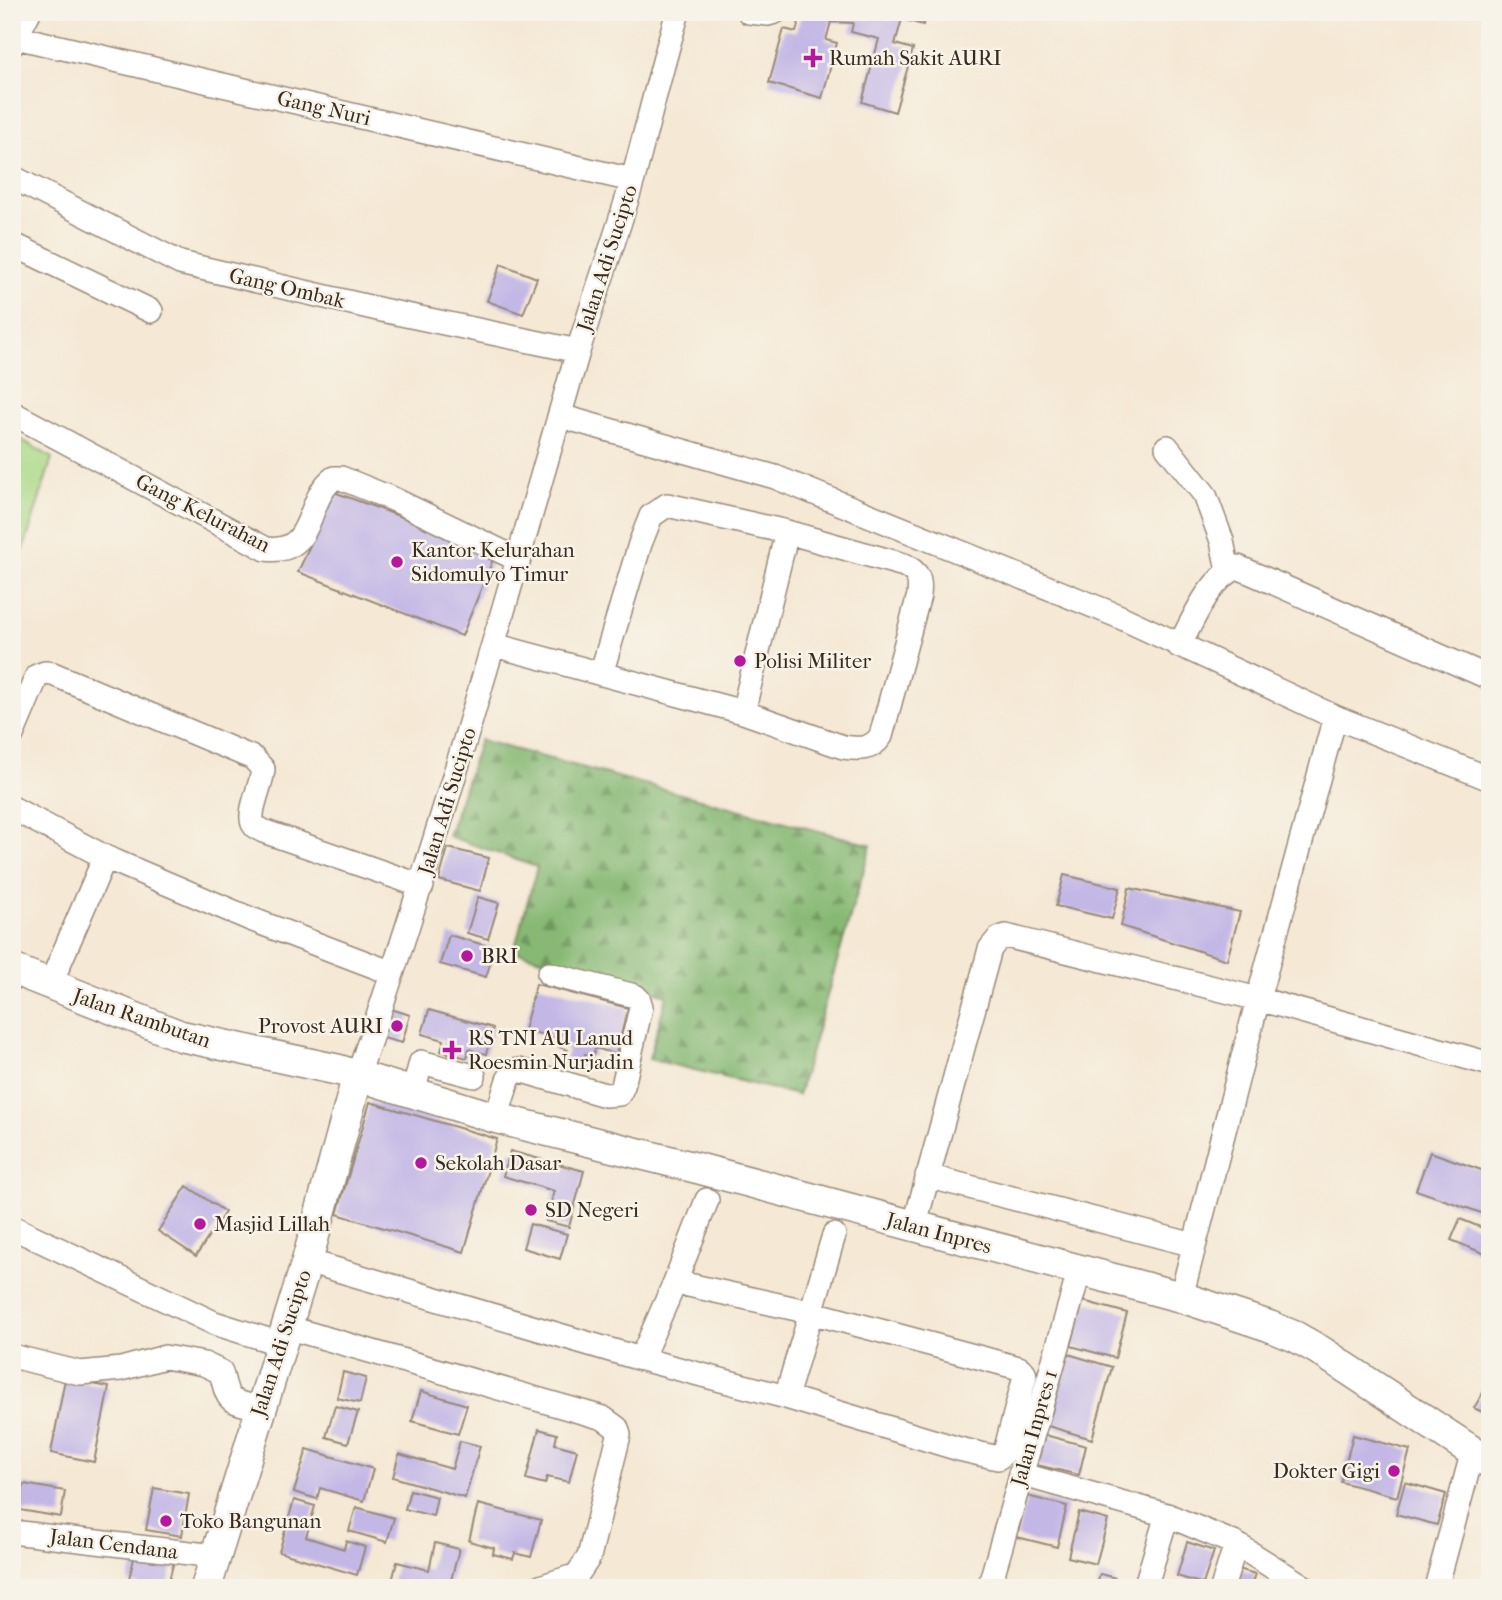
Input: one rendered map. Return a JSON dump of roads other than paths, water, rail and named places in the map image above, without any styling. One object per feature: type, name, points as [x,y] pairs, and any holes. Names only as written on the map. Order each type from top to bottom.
[{"type":"main road","name":"Jalan Rambutan","points":[[12,969],[181,1036],[358,1075]]},
{"type":"main road","name":"Jalan Inpres","points":[[358,1075],[496,1118],[701,1169],[1181,1297],[1297,1337],[1481,1457]]},
{"type":"main road","name":"Jalan Adi Sucipto","points":[[206,1588],[307,1261],[358,1075]]},
{"type":"street","points":[[14,41],[29,12]]},
{"type":"street","name":"Jalan Adi Sucipto","points":[[358,1075],[422,886],[578,351],[632,180],[677,12]]},
{"type":"street","points":[[749,12],[775,12]]},
{"type":"street","name":"Gang Nuri","points":[[14,41],[632,180]]},
{"type":"street","name":"Gang Ombak","points":[[12,177],[180,262],[382,310],[578,351]]},
{"type":"street","points":[[12,244],[151,311]]},
{"type":"street","name":"Gang Kelurahan","points":[[12,413],[266,549],[288,548],[299,540],[325,486],[334,478],[341,478],[395,500],[519,560]]},
{"type":"street","points":[[560,416],[775,477],[1106,611],[1335,717],[1490,779]]},
{"type":"street","points":[[1167,447],[1205,495],[1222,541],[1228,571]]},
{"type":"street","points":[[494,645],[601,674],[743,712],[843,747],[860,749],[876,743],[880,736],[919,595],[918,575],[904,565],[787,533],[667,505],[651,516],[640,544],[601,674]]},
{"type":"street","points":[[743,712],[787,533]]},
{"type":"street","points":[[1179,646],[1206,597],[1228,571],[1238,567],[1490,677]]},
{"type":"street","points":[[12,735],[37,676],[53,674],[253,758],[263,769],[263,777],[251,813],[253,825],[422,886]]},
{"type":"street","points":[[1181,1297],[1335,717]]},
{"type":"street","points":[[12,808],[104,857],[248,918],[392,973]]},
{"type":"street","points":[[50,985],[104,857]]},
{"type":"street","points":[[914,1227],[990,950],[998,939],[1006,936],[1258,999],[1490,1064]]},
{"type":"street","points":[[496,1118],[508,1080],[514,1071],[519,1070],[605,1095],[619,1094],[624,1086],[641,1007],[639,1000],[635,996],[549,974]]},
{"type":"street","points":[[413,1092],[421,1062],[474,1076]]},
{"type":"street","points":[[927,1176],[1194,1245]]},
{"type":"street","points":[[641,1359],[707,1200]]},
{"type":"street","points":[[12,1227],[214,1323],[284,1336],[603,1419],[617,1428],[619,1435],[589,1557],[576,1575],[537,1588]]},
{"type":"street","points":[[786,1397],[834,1235]]},
{"type":"street","points":[[307,1261],[641,1359],[786,1397],[959,1450],[998,1458],[1005,1452],[1025,1376],[1022,1370],[810,1312],[675,1282]]},
{"type":"street","name":"Jalan Inpres 1","points":[[989,1588],[1080,1269]]},
{"type":"street","points":[[12,1356],[79,1373],[121,1369],[165,1357],[204,1364],[221,1372],[227,1396],[260,1409]]},
{"type":"street","points":[[1436,1588],[1481,1457]]},
{"type":"street","points":[[1020,1474],[1167,1515],[1236,1544],[1306,1588]]},
{"type":"street","points":[[1145,1588],[1167,1515]]},
{"type":"street","name":"Jalan Cendana","points":[[12,1532],[215,1556]]},
{"type":"street","points":[[1222,1588],[1236,1544]]},
{"type":"place","name":"Rumah Sakit AURI","points":[[813,58]]},
{"type":"place","name":"Kantor Kelurahan Sidomulyo Timur","points":[[397,562]]},
{"type":"place","name":"Polisi Militer","points":[[740,661]]},
{"type":"place","name":"BRI","points":[[467,956]]},
{"type":"place","name":"Provost AURI","points":[[397,1026]]},
{"type":"place","name":"RS TNI AU Lanud Roesmin Nurjadin","points":[[452,1050]]},
{"type":"place","name":"Sekolah Dasar","points":[[421,1163]]},
{"type":"place","name":"SD Negeri","points":[[531,1210]]},
{"type":"place","name":"Masjid Lillah","points":[[200,1224]]},
{"type":"place","name":"Dokter Gigi","points":[[1394,1471]]},
{"type":"place","name":"Toko Bangunan","points":[[166,1521]]}]
